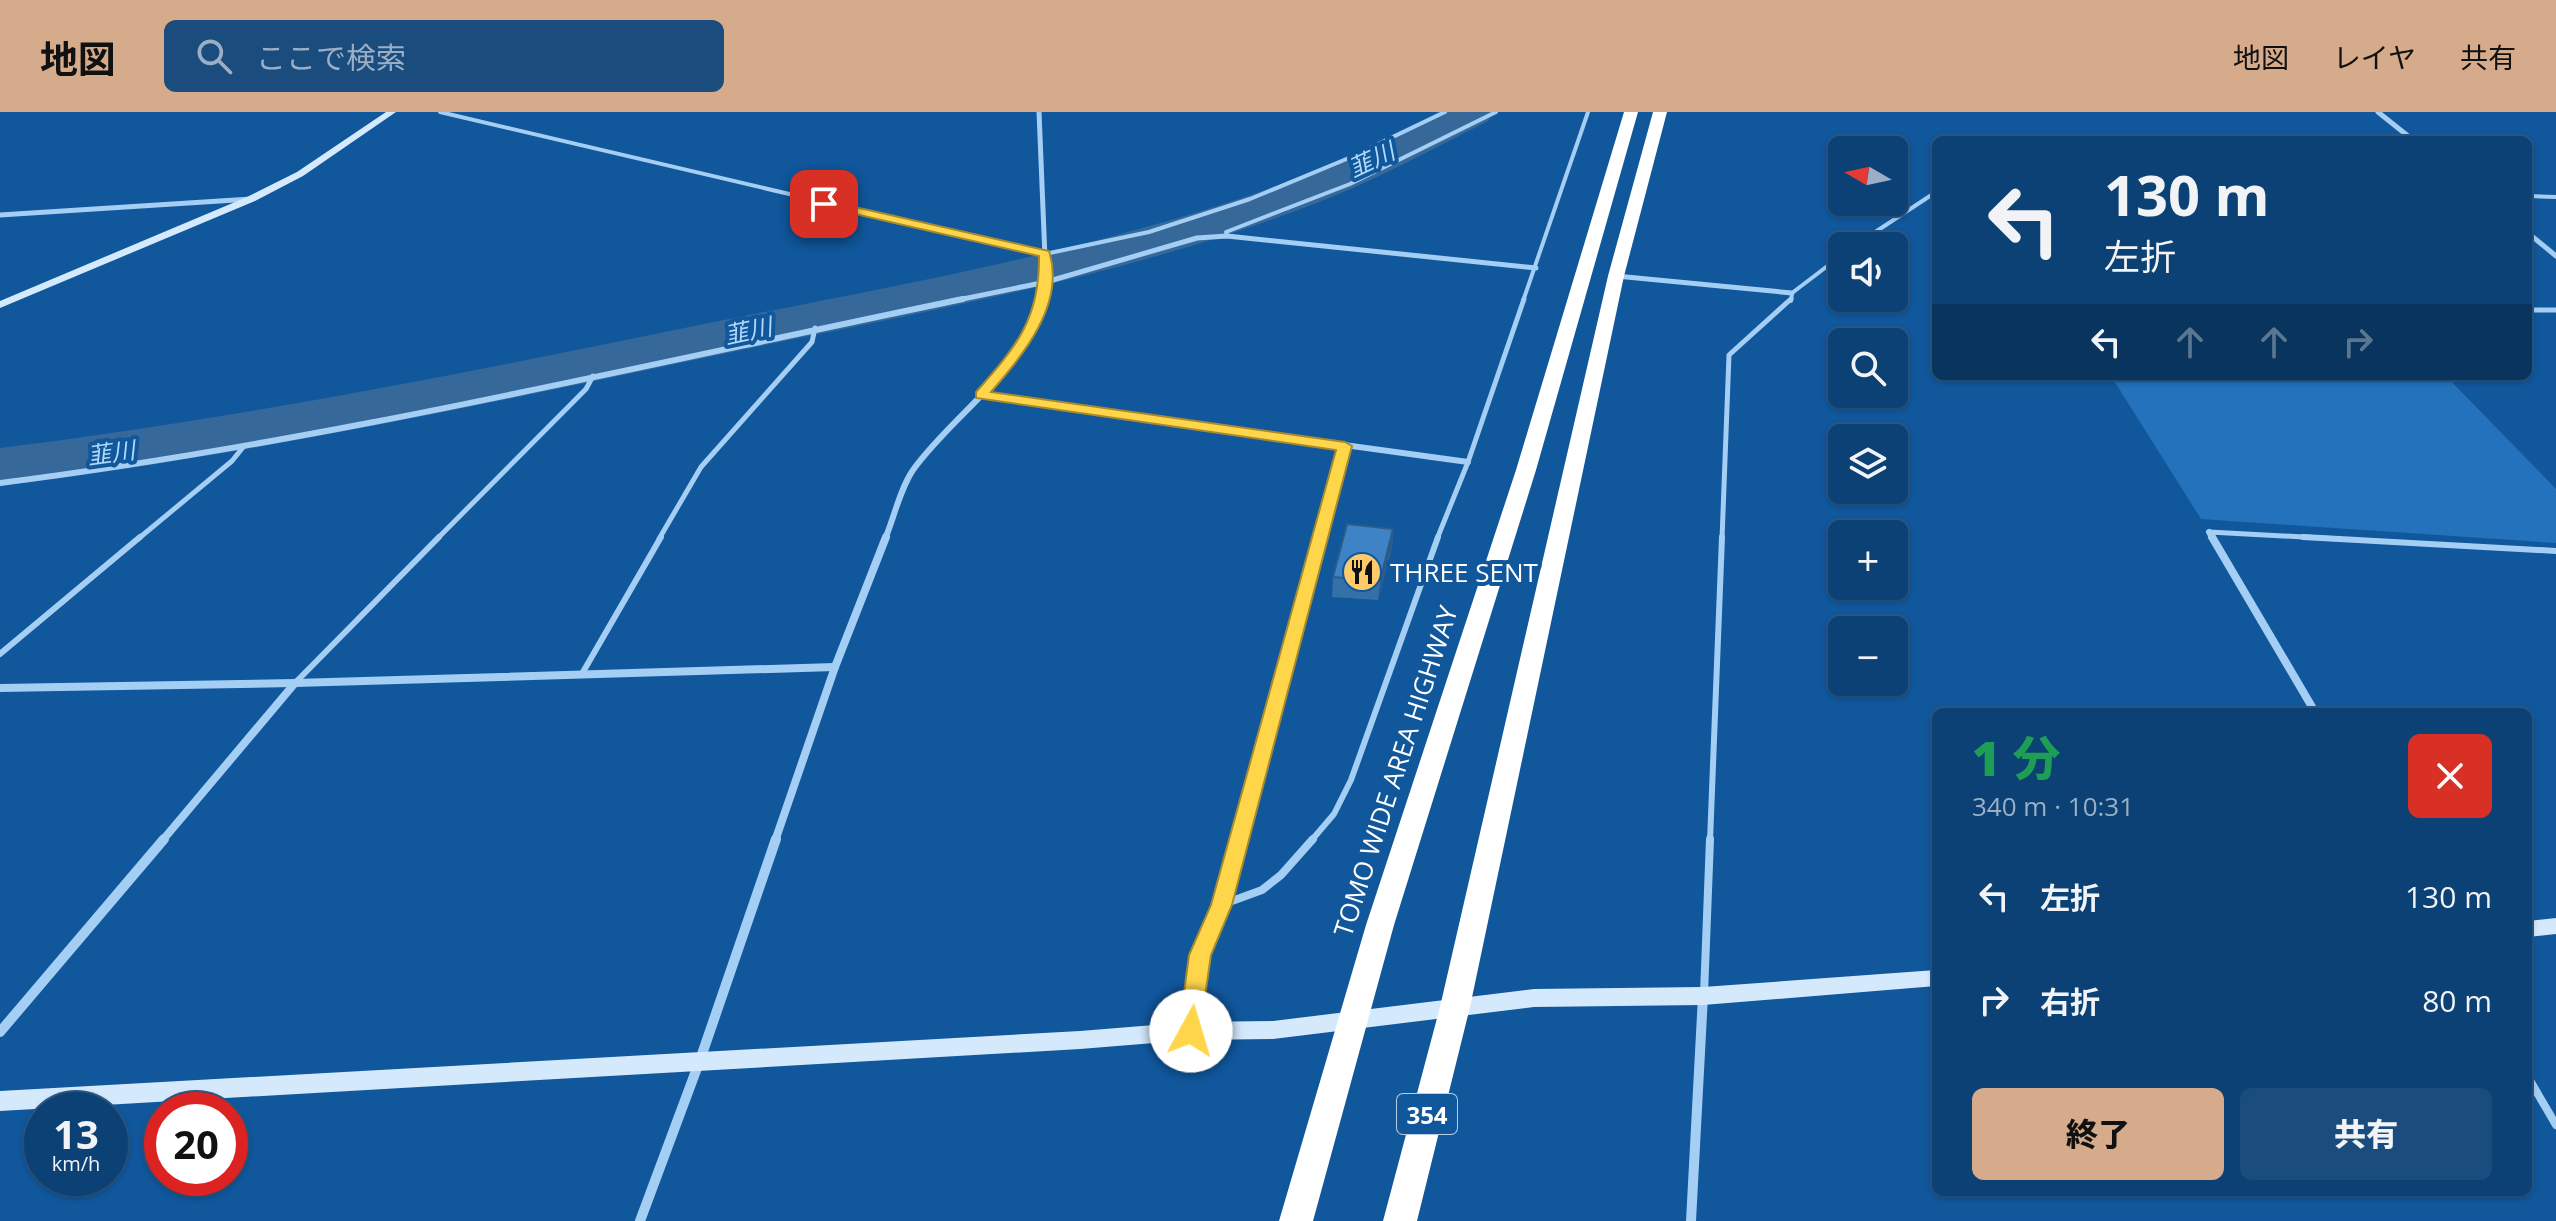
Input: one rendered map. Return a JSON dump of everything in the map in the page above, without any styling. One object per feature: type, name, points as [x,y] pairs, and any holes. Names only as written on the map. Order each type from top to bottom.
[{"type":"highway","name":"TOMO WIDE AREA HIGHWAY","points":[[1296,1221],[1380,925],[1526,470],[1631,112]]},
{"type":"highway","name":"354","points":[[1400,1221],[1455,1007],[1616,276],[1660,112]]},
{"type":"street","points":[[0,305],[251,199],[300,174],[392,112]]},
{"type":"street","points":[[640,1221],[700,1060],[835,667],[912,472],[1006,367],[1037,322],[1045,279],[1039,112]]},
{"type":"street","points":[[2378,112],[2408,136]]},
{"type":"street","points":[[0,215],[251,199]]},
{"type":"street","points":[[0,483],[102,470],[244,446],[1045,279],[1197,238],[1227,236],[1536,268]]},
{"type":"street","points":[[2532,236],[2556,256]]},
{"type":"street","points":[[1616,276],[1792,293]]},
{"type":"street","points":[[981,395],[1468,462]]},
{"type":"street","points":[[2209,532],[2313,708]]},
{"type":"street","points":[[0,688],[295,683],[583,672],[835,667]]},
{"type":"street","points":[[0,1032],[295,683]]},
{"type":"street","points":[[2532,929],[2556,926]]},
{"type":"street","points":[[0,1101],[1080,1040],[1191,1031],[1273,1030],[1534,998],[1703,996],[1932,978]]},
{"type":"street","points":[[1691,1221],[1703,996]]},
{"type":"lane","points":[[440,112],[1045,257],[1259,195],[1334,166],[1445,112]]},
{"type":"lane","points":[[1227,236],[1226,232],[1350,184],[1496,112]]},
{"type":"lane","points":[[1221,905],[1243,899],[1281,875],[1334,814],[1351,780],[1414,597],[1468,462],[1588,112]]},
{"type":"lane","points":[[1875,232],[1932,195]]},
{"type":"lane","points":[[2532,196],[2556,197]]},
{"type":"lane","points":[[1703,996],[1729,355],[1791,301],[1792,293],[1828,266]]},
{"type":"lane","points":[[2532,310],[2556,310]]},
{"type":"lane","points":[[583,672],[701,467],[812,342],[815,328]]},
{"type":"lane","points":[[295,683],[586,389],[593,374]]},
{"type":"lane","points":[[0,654],[232,461],[244,446]]},
{"type":"lane","points":[[1191,1031],[1200,955],[1221,905],[1345,446]]},
{"type":"lane","points":[[2209,532],[2556,551]]},
{"type":"lane","points":[[2532,1084],[2556,1125]]},
{"type":"shaded area","points":[[2114,380],[2450,380],[2556,489],[2556,543],[2201,519]]},
{"type":"building","points":[[1347,524],[1393,529],[1380,581],[1333,577]]},
{"type":"waterway","name":"韮川","points":[[0,467],[176,443],[351,413],[924,296],[1073,261],[1147,242],[1292,196],[1361,167],[1473,112]]},
{"type":"place","name":"THREE SENT","points":[[1362,572]]},
{"type":"route","points":[[824,204],[1045,254],[1046,282],[1037,322],[1006,367],[981,395],[1345,446],[1221,905],[1200,955],[1191,1031]]}]
